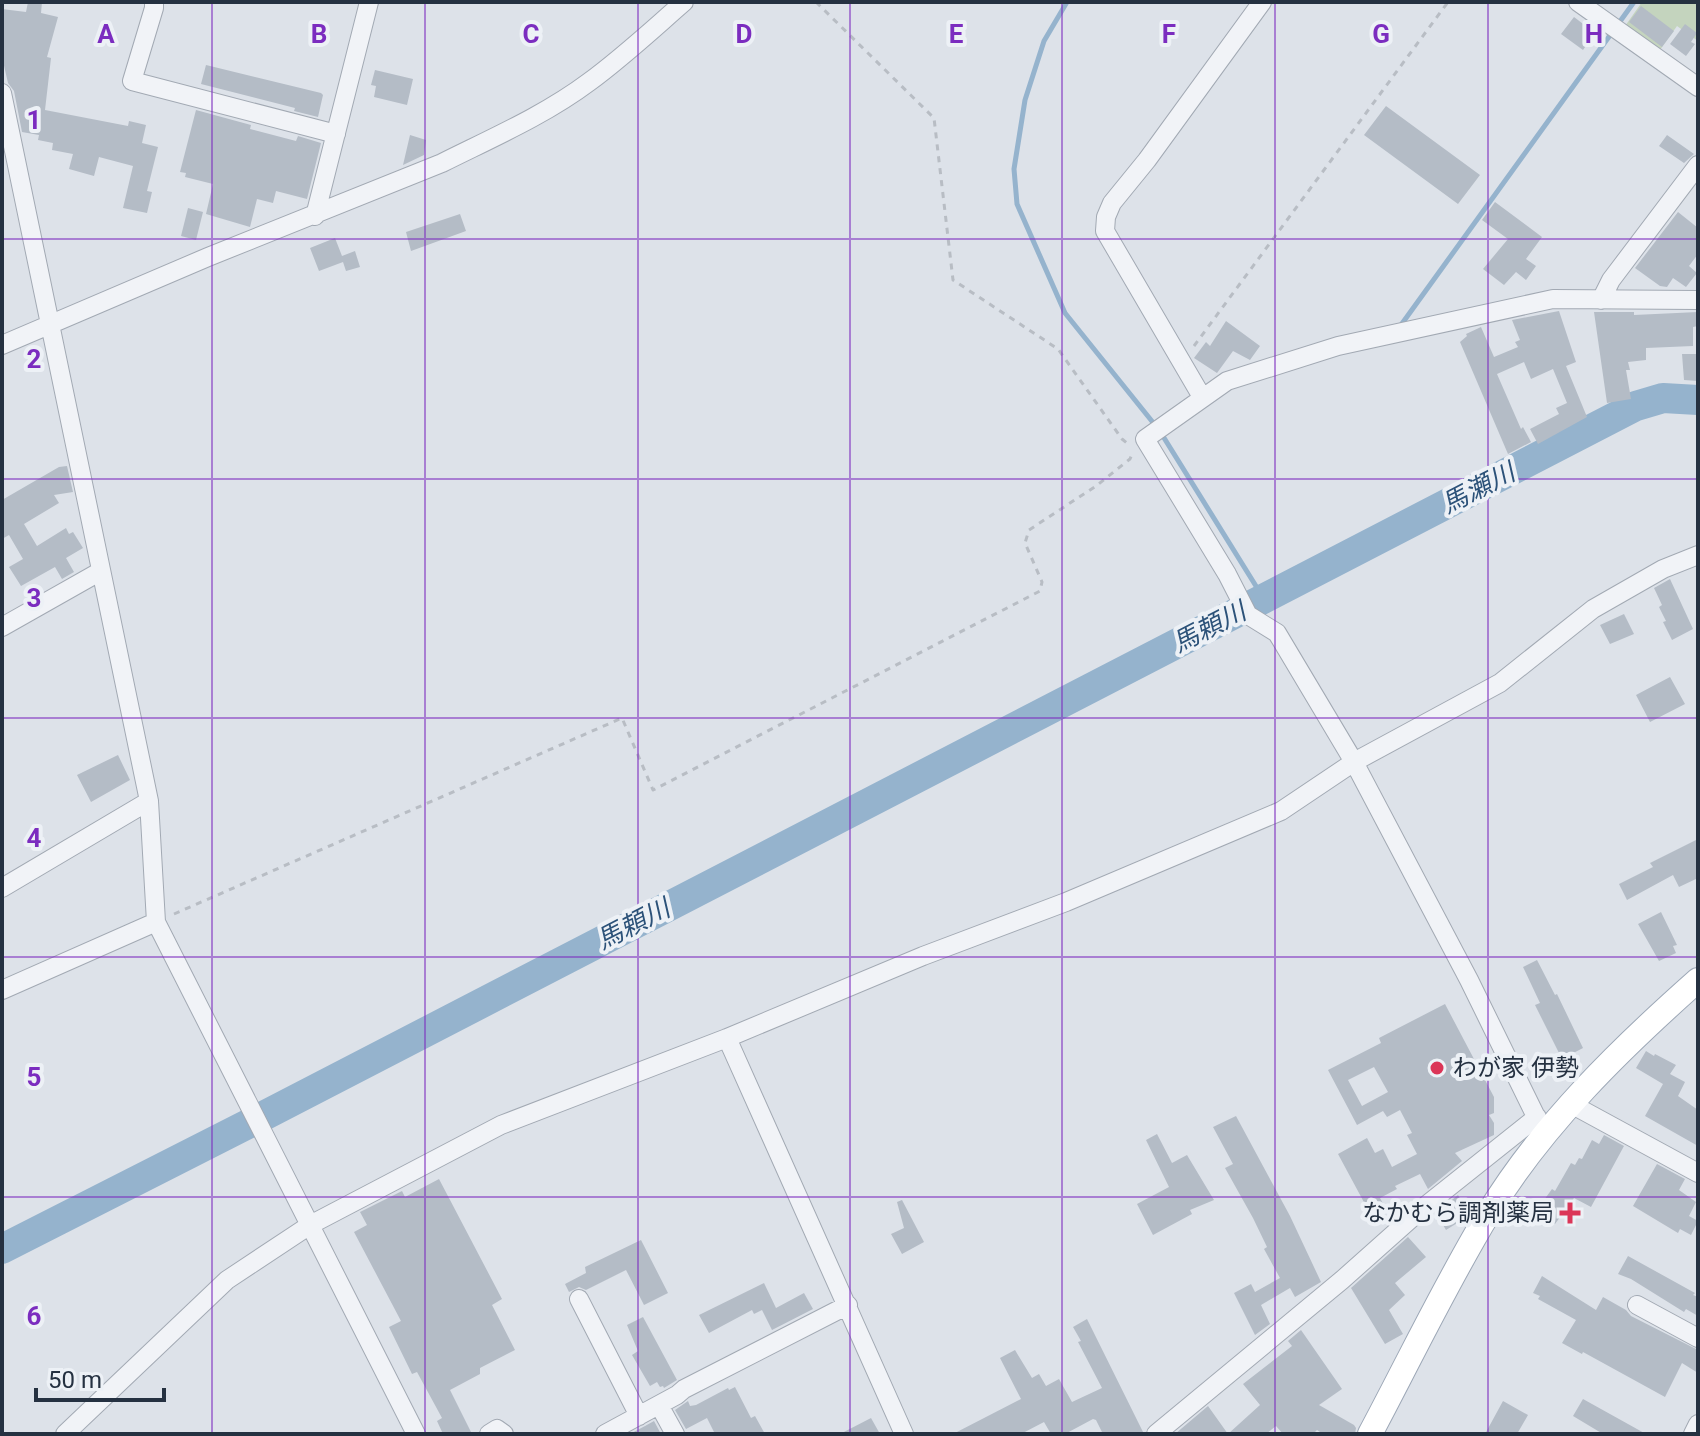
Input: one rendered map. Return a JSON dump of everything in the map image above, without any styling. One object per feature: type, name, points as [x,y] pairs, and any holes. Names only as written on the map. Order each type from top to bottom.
[{"type":"main road","points":[[1370,1434],[1488,1213],[1541,1126],[1571,1104],[1651,1022],[1698,980]]},
{"type":"street","points":[[154,2],[132,81],[336,134]]},
{"type":"street","points":[[315,216],[369,2]]},
{"type":"street","points":[[2,345],[208,257],[442,163],[535,115],[588,83],[684,2]]},
{"type":"street","points":[[1202,397],[1105,231],[1106,217],[1112,203],[1262,2]]},
{"type":"street","points":[[1578,2],[1698,87]]},
{"type":"street","points":[[2,93],[149,801],[156,922],[416,1434]]},
{"type":"street","points":[[1601,300],[1611,280],[1698,165]]},
{"type":"street","points":[[1156,1434],[1342,1280],[1424,1207],[1541,1126],[1469,980],[1354,762],[1277,633],[1248,615],[1145,439],[1227,381],[1351,343],[1553,299],[1698,300]]},
{"type":"street","points":[[65,1434],[227,1280],[310,1225],[501,1125],[1066,902],[1281,811],[1354,762],[1500,683],[1593,609],[1663,569],[1698,555]]},
{"type":"street","points":[[2,627],[101,571]]},
{"type":"street","points":[[2,888],[149,801]]},
{"type":"street","points":[[2,990],[156,922]]},
{"type":"street","points":[[727,1038],[904,1434]]},
{"type":"street","points":[[1571,1104],[1698,1173]]},
{"type":"street","points":[[579,1299],[639,1416]]},
{"type":"street","points":[[605,1434],[684,1389],[848,1305]]},
{"type":"street","points":[[1637,1305],[1698,1338]]},
{"type":"street","points":[[659,1405],[675,1434]]},
{"type":"street","points":[[1693,1434],[1698,1424]]},
{"type":"street","points":[[489,1434],[497,1429],[504,1434]]},
{"type":"path","points":[[156,922],[622,718],[653,790],[1040,591],[1042,582],[1025,543],[1029,530],[1096,486],[1130,459],[1134,448],[1122,439],[1058,349],[953,280],[934,118],[816,2]]},
{"type":"path","points":[[1184,368],[1194,346],[1448,2]]},
{"type":"green space","points":[[1642,2],[1698,2],[1698,41],[1677,26],[1657,54],[1623,29]]},
{"type":"building","points":[[28,2],[42,2],[41,13],[58,17],[47,57],[51,58],[45,110],[128,126],[129,121],[146,125],[142,143],[158,147],[147,191],[152,192],[147,213],[123,208],[133,166],[99,157],[94,176],[69,169],[73,154],[52,150],[53,143],[38,140],[39,135],[22,132],[14,91],[8,83],[2,57],[2,9],[26,12]]},
{"type":"building","points":[[1641,6],[1674,31],[1662,47],[1629,22]]},
{"type":"building","points":[[1574,17],[1595,33],[1583,50],[1561,34]]},
{"type":"building","points":[[1685,24],[1697,33],[1691,42],[1695,44],[1686,56],[1670,44]]},
{"type":"building","points":[[206,65],[321,93],[318,117],[294,111],[295,108],[201,84]]},
{"type":"building","points":[[375,70],[413,79],[407,105],[374,97],[376,86],[371,85]]},
{"type":"building","points":[[1386,106],[1480,175],[1458,204],[1364,135]]},
{"type":"building","points":[[196,110],[251,125],[250,129],[296,141],[298,136],[321,143],[307,199],[276,191],[273,203],[257,199],[250,227],[206,214],[213,184],[185,177],[186,173],[180,172]]},
{"type":"building","points":[[410,135],[426,140],[424,155],[403,165]]},
{"type":"building","points":[[1667,135],[1694,154],[1684,163],[1659,146]]},
{"type":"building","points":[[1495,202],[1542,237],[1526,259],[1536,266],[1526,280],[1516,272],[1504,285],[1483,269],[1508,239],[1482,220]]},
{"type":"building","points":[[188,208],[203,212],[196,240],[181,236]]},
{"type":"building","points":[[1678,212],[1698,228],[1698,254],[1689,266],[1697,273],[1686,287],[1673,278],[1667,287],[1660,286],[1635,268]]},
{"type":"building","points":[[460,214],[466,231],[411,251],[406,232]]},
{"type":"building","points":[[335,238],[342,256],[355,251],[360,267],[346,271],[343,262],[319,271],[310,248]]},
{"type":"building","points":[[1559,311],[1576,362],[1566,366],[1587,417],[1538,444],[1530,429],[1559,414],[1556,408],[1567,403],[1553,369],[1531,379],[1524,362],[1497,374],[1521,429],[1523,427],[1531,442],[1508,454],[1460,342],[1466,334],[1481,327],[1494,357],[1518,347],[1515,342],[1520,340],[1512,320]]},
{"type":"building","points":[[1594,312],[1634,312],[1634,315],[1698,312],[1698,326],[1693,327],[1693,346],[1646,348],[1646,360],[1628,362],[1630,370],[1626,370],[1631,399],[1607,403]]},
{"type":"building","points":[[1226,321],[1260,346],[1250,360],[1233,351],[1217,373],[1194,358],[1206,342],[1210,346]]},
{"type":"building","points":[[1682,354],[1698,354],[1698,381],[1684,380]]},
{"type":"building","points":[[67,466],[73,492],[54,495],[59,503],[24,524],[37,546],[66,528],[69,534],[73,532],[83,548],[66,558],[74,572],[62,579],[55,567],[21,586],[9,567],[23,559],[9,535],[2,539],[2,500],[59,467]]},
{"type":"building","points":[[1670,579],[1693,629],[1672,640],[1663,622],[1666,621],[1659,607],[1662,605],[1654,588]]},
{"type":"building","points":[[1624,614],[1634,634],[1610,644],[1600,625]]},
{"type":"building","points":[[1670,677],[1685,704],[1650,722],[1636,695]]},
{"type":"building","points":[[118,755],[130,780],[91,802],[77,775]]},
{"type":"building","points":[[1698,839],[1698,878],[1679,887],[1673,875],[1627,900],[1619,884],[1653,867],[1650,863]]},
{"type":"building","points":[[1661,912],[1677,945],[1673,946],[1676,953],[1659,961],[1638,924]]},
{"type":"building","points":[[1537,960],[1583,1048],[1562,1059],[1535,1005],[1540,1003],[1523,967]]},
{"type":"building","points":[[1445,1004],[1494,1097],[1494,1113],[1489,1115],[1494,1123],[1494,1135],[1455,1153],[1462,1161],[1428,1189],[1420,1174],[1395,1186],[1397,1189],[1380,1198],[1387,1211],[1373,1219],[1338,1154],[1367,1138],[1375,1153],[1383,1149],[1392,1167],[1417,1154],[1407,1135],[1412,1133],[1400,1110],[1387,1117],[1383,1111],[1357,1125],[1328,1070],[1381,1043],[1379,1038]],"holes":[[[1374,1067],[1388,1092],[1362,1106],[1348,1080]]]},
{"type":"building","points":[[1646,1051],[1676,1065],[1670,1074],[1685,1082],[1678,1096],[1698,1110],[1698,1146],[1645,1116],[1663,1084],[1636,1068]]},
{"type":"building","points":[[1236,1116],[1290,1216],[1321,1282],[1295,1297],[1290,1288],[1261,1305],[1270,1324],[1255,1335],[1234,1293],[1251,1284],[1255,1292],[1280,1278],[1264,1249],[1267,1247],[1253,1218],[1225,1168],[1233,1164],[1213,1127]]},
{"type":"building","points":[[1157,1134],[1172,1163],[1187,1155],[1214,1200],[1190,1210],[1192,1214],[1153,1235],[1137,1204],[1169,1187],[1146,1140]]},
{"type":"building","points":[[1604,1135],[1624,1146],[1591,1207],[1574,1198],[1555,1224],[1536,1211],[1552,1189],[1555,1191],[1571,1163],[1575,1165],[1579,1158],[1582,1159],[1592,1140],[1599,1144]]},
{"type":"building","points":[[1657,1164],[1685,1179],[1679,1190],[1696,1202],[1689,1216],[1698,1221],[1691,1235],[1680,1229],[1678,1233],[1633,1206]]},
{"type":"building","points":[[439,1179],[502,1299],[492,1305],[515,1350],[480,1368],[480,1374],[450,1390],[472,1434],[443,1434],[437,1421],[442,1418],[417,1372],[412,1374],[389,1327],[401,1321],[354,1232],[367,1225],[360,1212],[402,1191],[405,1197]]},
{"type":"building","points":[[1458,1195],[1470,1215],[1446,1230],[1436,1213]]},
{"type":"building","points":[[902,1200],[924,1242],[902,1254],[891,1234],[904,1228],[897,1202]]},
{"type":"building","points":[[1408,1237],[1426,1257],[1395,1283],[1405,1295],[1389,1310],[1403,1334],[1385,1344],[1351,1288]]},
{"type":"building","points":[[641,1240],[668,1293],[644,1305],[626,1270],[586,1290],[579,1287],[569,1292],[565,1284],[586,1273],[585,1267]]},
{"type":"building","points":[[1628,1256],[1695,1293],[1693,1295],[1698,1297],[1698,1316],[1686,1309],[1684,1312],[1618,1274]]},
{"type":"building","points":[[1542,1276],[1596,1310],[1603,1297],[1631,1316],[1698,1350],[1698,1373],[1682,1363],[1665,1397],[1562,1343],[1576,1320],[1538,1299],[1540,1296],[1533,1293]]},
{"type":"building","points":[[764,1283],[776,1308],[804,1293],[813,1309],[772,1330],[762,1310],[754,1314],[752,1310],[709,1333],[699,1315]]},
{"type":"building","points":[[643,1317],[677,1380],[664,1388],[657,1382],[650,1386],[632,1355],[638,1351],[627,1325]]},
{"type":"building","points":[[1087,1319],[1144,1434],[1103,1434],[1093,1419],[1065,1434],[1051,1434],[1044,1422],[1021,1434],[953,1434],[1021,1399],[1000,1358],[1015,1350],[1032,1378],[1039,1374],[1046,1386],[1059,1379],[1072,1402],[1102,1388],[1073,1327]]},
{"type":"building","points":[[1301,1330],[1342,1389],[1319,1405],[1354,1425],[1355,1434],[1323,1434],[1317,1430],[1313,1434],[1283,1434],[1276,1426],[1266,1434],[1228,1434],[1260,1405],[1243,1384],[1292,1346],[1288,1341]]},
{"type":"building","points":[[735,1387],[751,1418],[755,1416],[765,1434],[715,1434],[707,1418],[686,1429],[675,1410],[688,1401],[690,1406],[696,1405]]},
{"type":"building","points":[[1583,1399],[1646,1434],[1603,1434],[1573,1416]]},
{"type":"building","points":[[1503,1401],[1528,1415],[1517,1434],[1485,1434]]},
{"type":"building","points":[[1208,1406],[1228,1434],[1175,1434]]},
{"type":"building","points":[[871,1418],[880,1434],[840,1434]]},
{"type":"building","points":[[654,1421],[661,1434],[630,1434],[645,1426]]},
{"type":"waterway","points":[[1067,2],[1044,41],[1025,100],[1014,169],[1017,204],[1065,313],[1155,425]]},
{"type":"waterway","points":[[1401,325],[1634,2]]},
{"type":"waterway","name":"馬頼川","points":[[2,1249],[1636,406],[1663,398],[1698,400]]},
{"type":"waterway","points":[[1161,433],[1264,599]]},
{"type":"place","name":"わが家 伊勢","points":[[1437,1068]]},
{"type":"place","name":"なかむら調剤薬局","points":[[1570,1213]]},
{"type":"water label","name":"馬瀬川","points":[[1478,488]]}]
